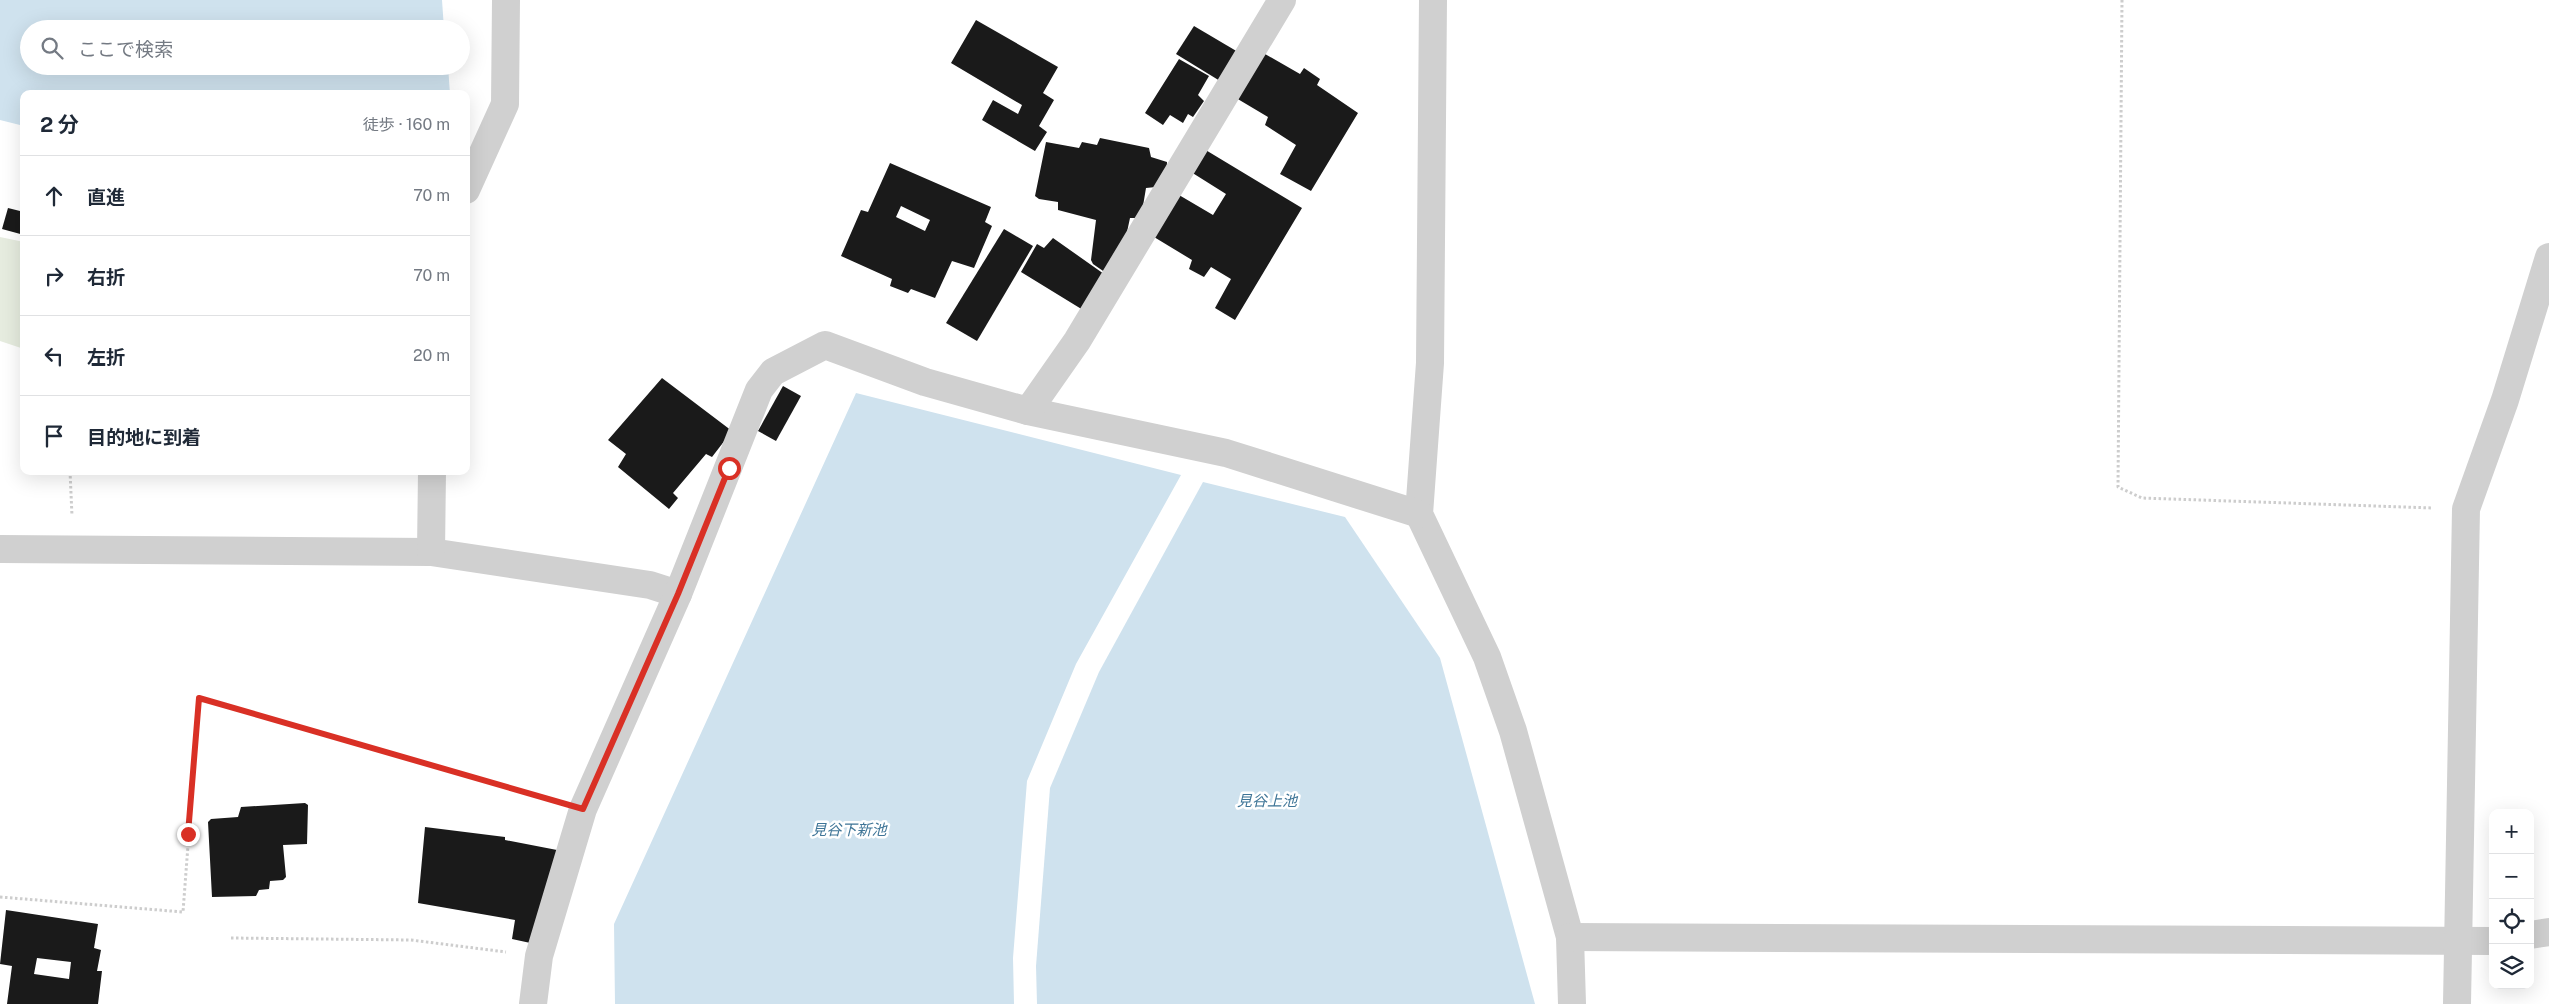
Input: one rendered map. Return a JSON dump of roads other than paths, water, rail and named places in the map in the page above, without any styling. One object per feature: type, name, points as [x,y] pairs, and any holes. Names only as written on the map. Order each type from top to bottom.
[{"type":"street","points":[[470,181],[505,104],[506,0]]},
{"type":"street","points":[[1028,411],[1077,341],[1105,291],[1217,111],[1265,25],[1282,0]]},
{"type":"street","points":[[1433,0],[1430,363],[1419,514],[1487,657],[1513,731],[1570,937],[1572,1004]]},
{"type":"street","points":[[2457,1004],[2466,509],[2505,400],[2549,257]]},
{"type":"street","points":[[533,1004],[539,956],[583,809],[678,594],[759,390],[774,372],[824,345],[925,382],[1028,411],[1226,453],[1419,514]]},
{"type":"street","points":[[431,552],[432,475]]},
{"type":"street","points":[[0,549],[431,552],[650,585],[678,594]]},
{"type":"street","points":[[2534,934],[2549,932]]},
{"type":"street","points":[[1570,937],[2458,943],[2489,941]]},
{"type":"water","points":[[0,0],[442,0],[443,20],[20,20],[20,75],[449,75],[450,90],[20,90],[20,125],[0,120]]},
{"type":"water","name":"見谷下新池","points":[[856,393],[1181,475],[1076,664],[1027,781],[1013,958],[1014,1004],[615,1004],[614,924]]},
{"type":"water","name":"見谷上池","points":[[1203,482],[1345,517],[1440,658],[1535,1004],[1037,1004],[1036,966],[1050,788],[1099,672]]}]
